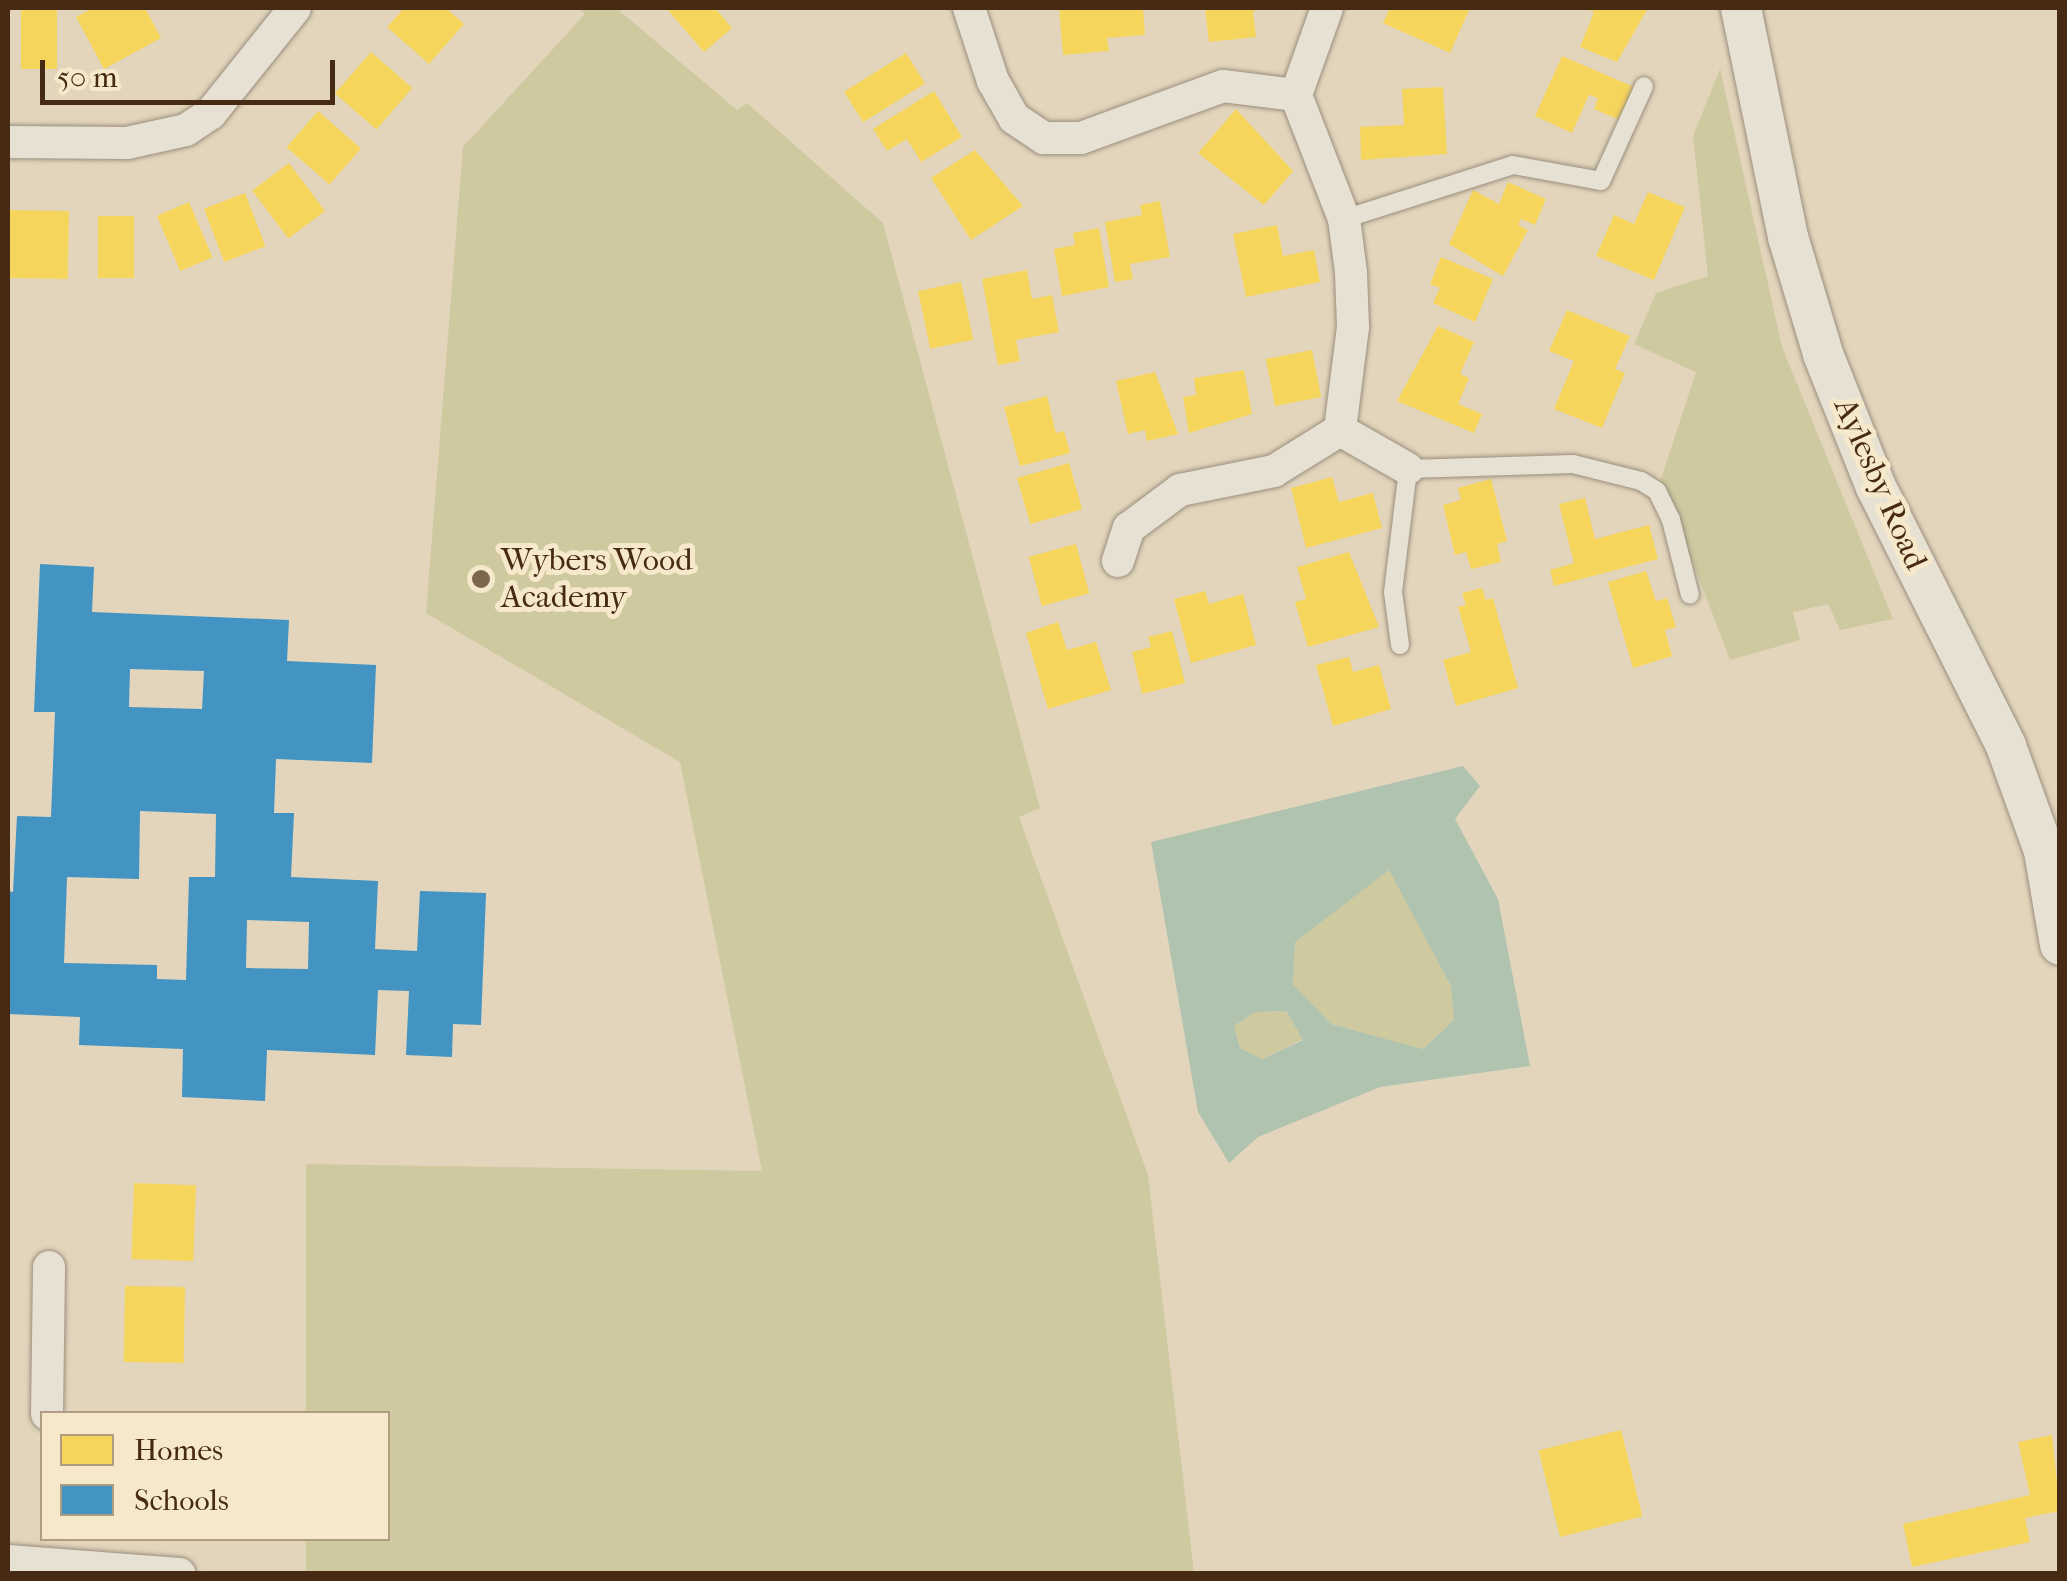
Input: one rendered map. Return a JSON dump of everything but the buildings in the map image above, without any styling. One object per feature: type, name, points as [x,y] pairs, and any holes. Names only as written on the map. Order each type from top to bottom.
[{"type":"street","points":[[8,142],[127,143],[186,130],[211,113],[295,8]]},
{"type":"street","points":[[969,8],[993,81],[1014,118],[1044,138],[1081,138],[1223,86],[1296,96]]},
{"type":"street","points":[[1327,8],[1296,96],[1344,219],[1354,327],[1340,430]]},
{"type":"street","name":"Aylesby Road","points":[[1742,8],[1788,238],[1823,354],[1876,487],[2006,746],[2044,852],[2060,945]]},
{"type":"street","points":[[1340,430],[1408,470]]},
{"type":"street","points":[[1118,561],[1130,528],[1180,490],[1274,471],[1340,430]]},
{"type":"street","points":[[47,1411],[49,1267]]},
{"type":"street","points":[[8,1561],[45,1550],[180,1574]]},
{"type":"lane","points":[[1344,219],[1513,165],[1602,181],[1644,86]]},
{"type":"lane","points":[[1400,645],[1393,592],[1408,470],[1573,464],[1642,481],[1657,491],[1671,520],[1690,596]]},
{"type":"shaded area","points":[[579,8],[616,8],[737,110],[747,103],[883,223],[1040,808],[1019,817],[1148,1175],[1194,1573],[306,1573],[306,1541],[390,1541],[390,1411],[306,1411],[306,1164],[762,1171],[680,762],[426,613],[463,147],[585,14]]},
{"type":"shaded area","points":[[1720,69],[1782,347],[1893,619],[1840,630],[1828,604],[1793,612],[1800,640],[1730,660],[1661,479],[1696,372],[1634,344],[1656,293],[1708,276],[1693,136]]},
{"type":"shaded area","points":[[1463,766],[1480,786],[1455,819],[1498,899],[1530,1066],[1380,1087],[1258,1137],[1229,1163],[1198,1112],[1151,842]],"holes":[[[1389,870],[1451,986],[1454,1020],[1423,1049],[1331,1024],[1293,984],[1295,942]],[[1286,1011],[1303,1040],[1262,1059],[1240,1048],[1234,1026],[1255,1012]]]},
{"type":"shaded area","points":[[1389,869],[1451,986],[1454,1020],[1423,1049],[1331,1024],[1293,984],[1295,942]]},
{"type":"shaded area","points":[[1285,1011],[1303,1039],[1262,1059],[1240,1048],[1234,1026],[1255,1012]]},
{"type":"place","name":"Wybers Wood Academy","points":[[481,579]]}]
